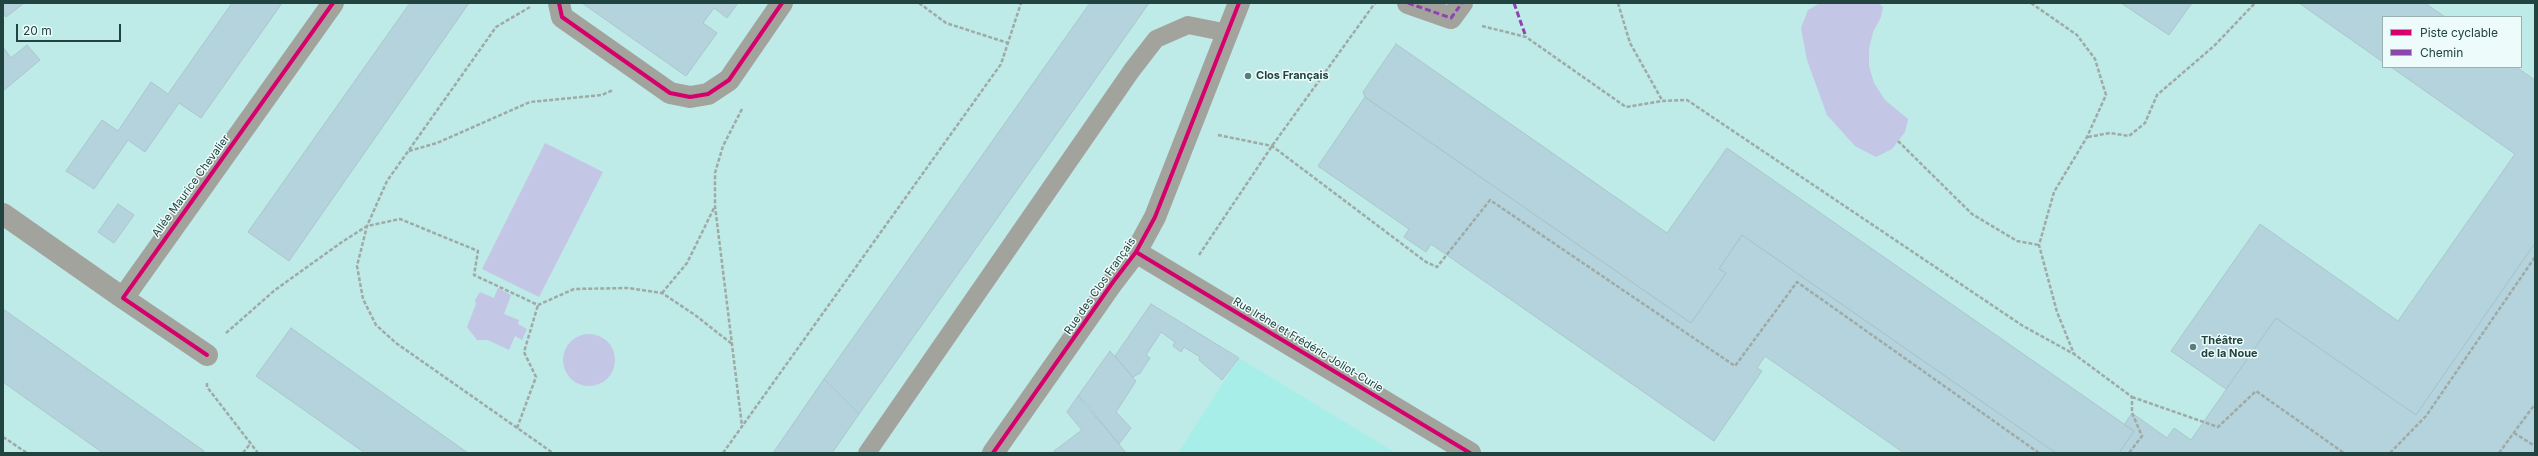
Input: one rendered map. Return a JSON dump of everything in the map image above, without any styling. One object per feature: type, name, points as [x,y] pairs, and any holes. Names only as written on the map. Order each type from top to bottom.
[{"type":"street","name":"Allée Maurice Chevalier","points":[[123,298],[333,3]]},
{"type":"street","points":[[559,3],[562,17],[670,93],[690,97],[708,94],[729,80],[782,3]]},
{"type":"street","name":"Rue des Clos Français","points":[[993,453],[1108,288],[1136,252],[1155,217],[1239,3]]},
{"type":"street","points":[[1408,3],[1457,11]]},
{"type":"street","points":[[3,214],[207,355]]},
{"type":"street","name":"Rue Irène et Frédéric Joliot-Curie","points":[[1136,252],[1470,453]]},
{"type":"lane","points":[[867,453],[1132,70],[1156,39],[1188,25],[1228,33]]},
{"type":"path","points":[[919,3],[946,23],[1008,43]]},
{"type":"path","points":[[723,453],[1001,64],[1021,3]]},
{"type":"path","points":[[1182,280],[1272,146],[1375,3]]},
{"type":"path","points":[[1618,3],[1630,43],[1662,101]]},
{"type":"path","points":[[2031,3],[2077,35],[2095,59],[2106,95],[2087,137],[2054,192],[2039,245],[2058,312],[2074,354]]},
{"type":"path","points":[[2087,137],[2110,133],[2129,136],[2145,123],[2157,95],[2214,46],[2255,3]]},
{"type":"path","points":[[533,6],[496,26],[388,181],[367,226],[357,266],[363,299],[376,326],[396,343],[553,453]]},
{"type":"path","points":[[1457,11],[1526,37],[1626,106],[1662,101],[1687,100],[2023,326],[2074,354],[2132,397],[2218,427],[2256,391],[2344,453]]},
{"type":"path","points":[[408,152],[436,143],[530,102],[602,94],[646,76]]},
{"type":"path","points":[[742,426],[715,206],[715,173],[722,146],[743,106]]},
{"type":"path","points":[[1190,128],[1272,146],[1426,262],[1437,267],[1490,200],[1735,366],[1797,282],[2039,453]]},
{"type":"path","points":[[1898,141],[1972,214],[2017,241],[2039,245]]},
{"type":"path","points":[[662,293],[687,263],[715,206]]},
{"type":"path","points":[[258,453],[207,387],[207,355],[233,324],[275,290],[367,226],[400,219],[478,251],[474,275],[538,304],[574,289],[628,288],[662,293],[695,315],[732,344]]},
{"type":"path","points":[[2390,453],[2426,416],[2535,257]]},
{"type":"path","points":[[517,428],[536,377],[524,352],[538,304]]},
{"type":"path","points":[[2129,453],[2142,436],[2132,413],[2132,397]]},
{"type":"path","points":[[2500,453],[2535,404]]},
{"type":"path","points":[[2514,433],[2535,446]]},
{"type":"path","points":[[3,437],[27,453]]},
{"type":"path","points":[[243,453],[250,444]]},
{"type":"shaded area","points":[[1820,3],[1879,3],[1883,7],[1881,17],[1873,32],[1869,49],[1869,66],[1874,83],[1885,100],[1908,119],[1905,132],[1892,149],[1876,157],[1855,146],[1827,115],[1807,60],[1801,28],[1808,10]]},
{"type":"shaded area","points":[[545,143],[603,172],[539,297],[482,269]]},
{"type":"shaded area","points":[[498,288],[511,295],[504,314],[519,320],[518,324],[527,329],[522,340],[515,336],[509,350],[488,340],[477,340],[467,327],[476,304],[475,300],[480,292],[494,298]]},
{"type":"shaded area","points":[[589,334],[603,338],[611,346],[615,360],[611,374],[603,382],[589,386],[575,382],[567,374],[563,360],[567,346],[575,338]]},
{"type":"shaded area","points":[[1239,358],[1396,453],[1178,453]]},
{"type":"building","points":[[3,3],[24,3],[6,17],[3,13]]},
{"type":"building","points":[[232,3],[282,3],[201,118],[179,103],[145,152],[128,140],[94,189],[66,171],[102,120],[118,131],[151,82],[168,94]]},
{"type":"building","points":[[410,3],[469,3],[289,261],[248,232]]},
{"type":"building","points":[[582,3],[738,3],[727,18],[714,8],[703,23],[717,33],[686,76]]},
{"type":"building","points":[[1090,3],[1149,3],[859,414],[824,379]]},
{"type":"building","points":[[2121,3],[2192,3],[2169,35]]},
{"type":"building","points":[[2299,3],[2425,3],[2444,16],[2382,16],[2382,61]]},
{"type":"building","points":[[1396,44],[1667,233],[1727,148],[2134,431],[2119,453],[2056,453],[1742,235],[1719,269],[1726,273],[1691,323],[1365,97],[1363,92]]},
{"type":"building","points":[[27,45],[40,60],[3,91],[3,47],[11,58]]},
{"type":"building","points":[[2392,68],[2517,68],[2535,80],[2535,243],[2416,415],[2276,318],[2226,389],[2171,351],[2260,224],[2398,321],[2515,154]]},
{"type":"building","points":[[1365,97],[1691,323],[1726,273],[1719,269],[1742,235],[2056,453],[1904,453],[1765,356],[1757,368],[1762,371],[1714,441],[1431,244],[1426,252],[1404,237],[1409,229],[1318,166]]},
{"type":"building","points":[[118,204],[134,215],[114,243],[98,232]]},
{"type":"building","points":[[2535,243],[2535,453],[2119,453],[2134,431],[2124,425],[2132,413],[2167,438],[2174,428],[2191,440],[2276,318],[2416,415]]},
{"type":"building","points":[[1151,304],[1239,358],[1222,380],[1199,360],[1200,357],[1184,347],[1181,352],[1173,346],[1175,342],[1161,332],[1146,355],[1150,358],[1140,373],[1133,377],[1115,356]]},
{"type":"building","points":[[3,309],[204,451],[203,453],[103,453],[3,382]]},
{"type":"building","points":[[291,328],[468,453],[365,453],[256,376]]},
{"type":"building","points":[[1110,351],[1136,381],[1116,412],[1131,428],[1119,444],[1078,396]]},
{"type":"building","points":[[824,379],[859,414],[832,453],[773,453]]},
{"type":"building","points":[[1078,396],[1086,403],[1126,453],[1056,453],[1054,451],[1082,430],[1067,412]]},
{"type":"marked path","points":[[1408,3],[1451,18],[1462,3]]},
{"type":"marked path","points":[[1514,3],[1526,37]]},
{"type":"cycle path","points":[[207,355],[123,298],[333,3]]},
{"type":"cycle path","points":[[559,3],[562,17],[670,93],[690,97],[708,94],[729,80],[782,3]]},
{"type":"cycle path","points":[[993,453],[1113,282],[1136,252],[1155,217],[1239,3]]},
{"type":"cycle path","points":[[1136,252],[1470,453]]},
{"type":"place","name":"Clos Français","points":[[1248,76]]},
{"type":"place","name":"Théâtre de la Noue","points":[[2193,347]]}]
